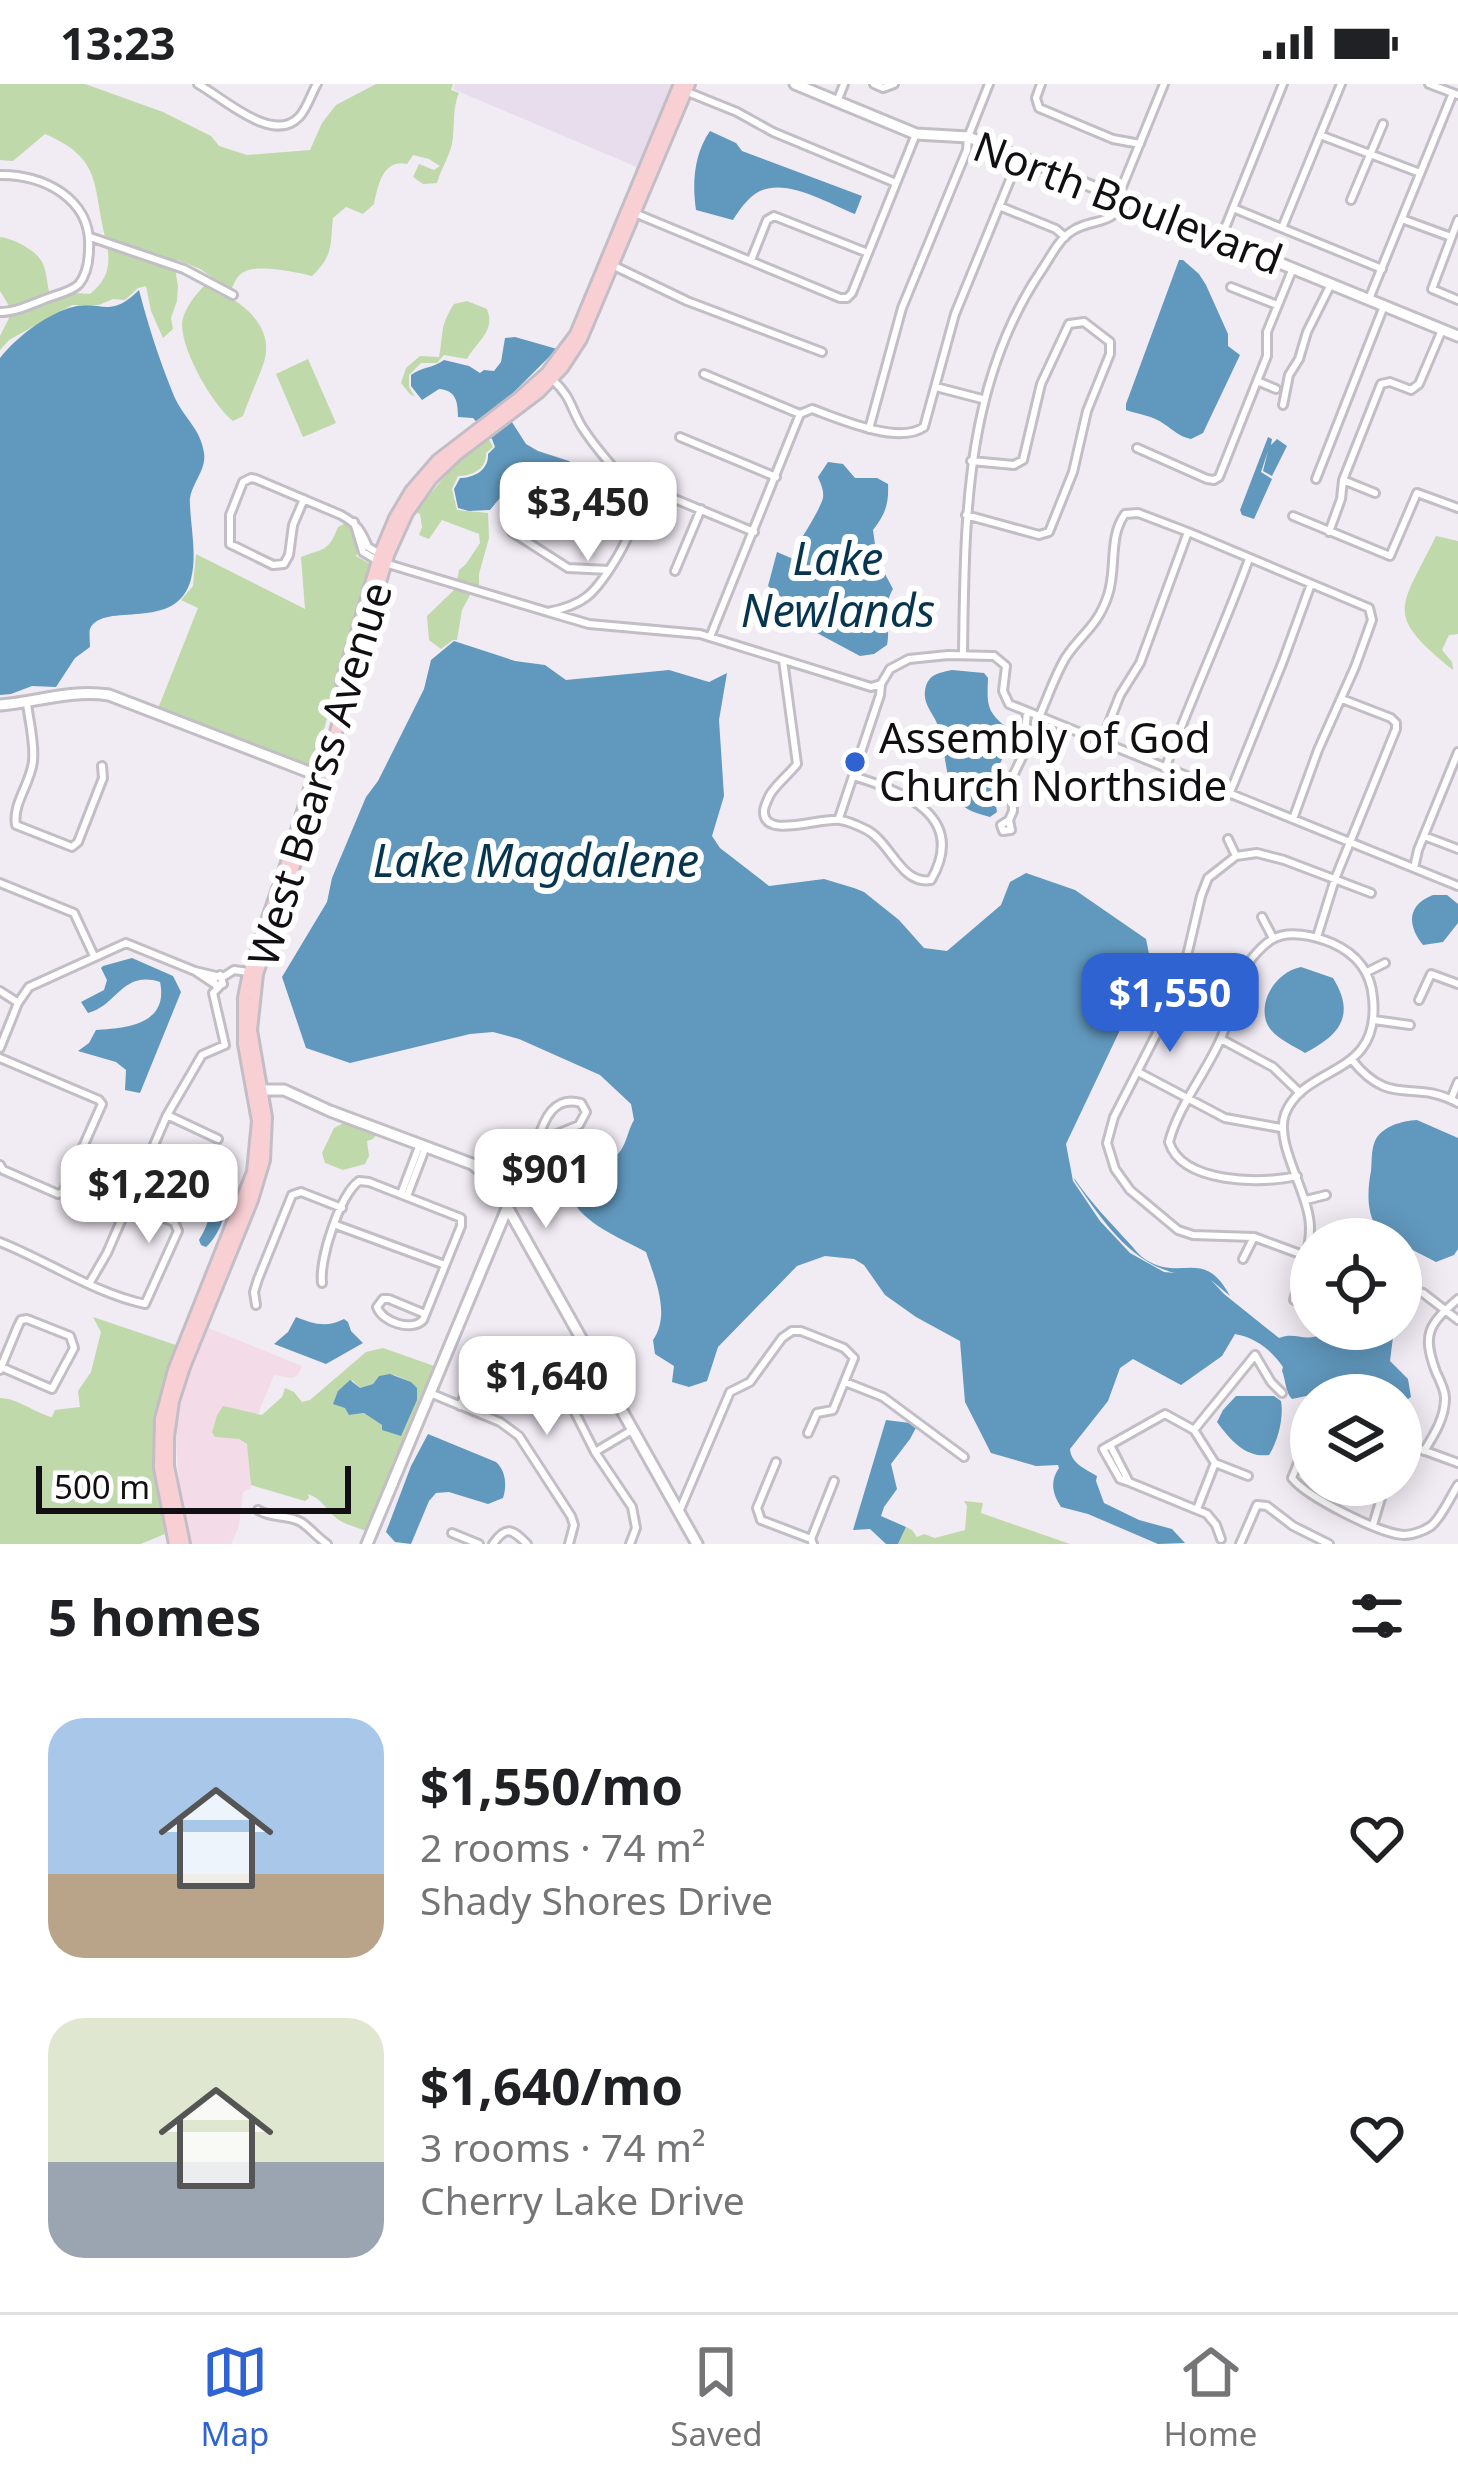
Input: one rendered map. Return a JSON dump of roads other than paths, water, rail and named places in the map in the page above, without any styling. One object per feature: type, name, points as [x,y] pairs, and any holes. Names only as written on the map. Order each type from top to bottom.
[{"type":"main road","name":"West Bearss Avenue","points":[[184,1544],[168,1456],[173,1401],[260,1180],[266,1139],[252,1037],[253,973],[319,776],[381,559],[441,463],[549,376],[576,334],[593,305],[683,87]]},
{"type":"main road","name":"West Bearss Avenue","points":[[175,1544],[160,1468],[160,1425],[169,1385],[253,1172],[258,1090]]},
{"type":"main road","points":[[160,1468],[170,1503],[176,1508]]},
{"type":"street","points":[[198,84],[243,114],[269,125],[289,125],[302,116],[317,84]]},
{"type":"street","name":"North Boulevard","points":[[796,84],[916,134],[968,137],[1458,336]]},
{"type":"street","points":[[837,102],[844,84]]},
{"type":"street","points":[[874,84],[883,88],[894,84]]},
{"type":"street","points":[[869,428],[902,308],[968,151],[968,137],[989,84]]},
{"type":"street","points":[[1041,84],[1036,98],[1039,108],[1113,139],[1140,144]]},
{"type":"street","points":[[962,654],[971,461],[982,399],[997,356],[1015,314],[1065,237],[1111,218],[1164,84]]},
{"type":"street","points":[[1220,238],[1283,84]]},
{"type":"street","points":[[1282,228],[1341,84]]},
{"type":"street","points":[[1370,299],[1456,94],[1429,84]]},
{"type":"street","points":[[683,87],[772,132],[896,183]]},
{"type":"street","points":[[1351,200],[1383,124]]},
{"type":"street","points":[[632,212],[847,298],[916,134]]},
{"type":"street","points":[[1320,135],[1420,173]]},
{"type":"street","points":[[704,374],[800,414],[812,409],[869,428],[910,434],[925,427],[955,314],[1020,157]]},
{"type":"street","points":[[0,175],[25,175],[73,198],[90,237],[87,271],[77,287],[0,312]]},
{"type":"street","points":[[999,206],[1065,237]]},
{"type":"street","points":[[1233,208],[1382,269]]},
{"type":"street","points":[[750,261],[767,220],[774,215],[868,254]]},
{"type":"street","points":[[1402,219],[1451,237]]},
{"type":"street","points":[[1458,220],[1432,289],[1458,300]]},
{"type":"street","points":[[90,237],[184,269],[233,295]]},
{"type":"street","points":[[610,264],[687,302],[822,352]]},
{"type":"street","points":[[1137,448],[1214,481],[1219,477],[1267,356],[1267,332],[1293,268]]},
{"type":"street","points":[[1283,405],[1289,375],[1331,284]]},
{"type":"street","points":[[1231,287],[1277,305]]},
{"type":"street","points":[[1316,479],[1384,305]]},
{"type":"street","points":[[966,515],[1040,535],[1051,529],[1071,478],[1090,401],[1112,350],[1108,339],[1088,324],[1072,323],[1041,384],[1021,463],[971,461]]},
{"type":"street","points":[[1329,532],[1343,480],[1382,385],[1390,382],[1411,389],[1419,384],[1442,330]]},
{"type":"street","points":[[548,612],[586,600],[628,540],[634,506],[630,488],[582,427],[567,393],[549,376]]},
{"type":"street","points":[[1257,381],[1276,389]]},
{"type":"street","points":[[936,387],[982,399]]},
{"type":"street","points":[[710,637],[800,414]]},
{"type":"street","points":[[680,436],[776,476]]},
{"type":"street","points":[[304,500],[291,532],[287,559],[280,565],[233,548],[229,542],[232,509],[244,478],[256,479],[354,521],[368,547],[381,559],[589,624],[693,633],[856,683],[880,684]]},
{"type":"street","points":[[1343,480],[1375,493]]},
{"type":"street","points":[[630,488],[646,487],[754,532]]},
{"type":"street","points":[[1293,516],[1390,556],[1417,493],[1458,508]]},
{"type":"street","points":[[675,572],[701,509]]},
{"type":"street","points":[[1039,717],[1068,654],[1090,632],[1109,594],[1120,518],[1138,513],[1188,532],[1372,612],[1292,820]]},
{"type":"street","points":[[512,532],[568,568],[609,570]]},
{"type":"street","points":[[1102,743],[1120,695],[1140,663],[1188,532]]},
{"type":"street","points":[[1165,770],[1249,559]]},
{"type":"street","points":[[1229,795],[1311,584]]},
{"type":"street","points":[[570,608],[572,619]]},
{"type":"street","points":[[838,820],[880,684],[890,669],[898,663],[962,654],[994,656],[1007,672],[1003,691],[1009,704],[1458,886]]},
{"type":"street","points":[[783,660],[797,764],[771,793],[764,810],[766,820],[779,827],[838,820],[869,831],[885,843],[910,877],[919,882],[931,880],[942,844],[932,816],[900,792],[853,776]]},
{"type":"street","points":[[0,705],[59,694],[109,695],[319,776]]},
{"type":"street","points":[[1317,937],[1334,879],[1396,723],[1342,699]]},
{"type":"street","points":[[27,703],[34,757],[15,812],[16,825],[72,847],[103,778],[101,766]]},
{"type":"street","points":[[1009,820],[1012,778],[1023,755],[1027,712]]},
{"type":"street","points":[[1410,867],[1458,752]]},
{"type":"street","points":[[1424,836],[1458,849]]},
{"type":"street","points":[[1228,839],[1236,856]]},
{"type":"street","points":[[1290,1250],[1254,1237],[1182,1232],[1121,1179],[1108,1155],[1107,1136],[1180,990],[1208,878],[1236,856],[1257,853],[1371,893]]},
{"type":"street","points":[[0,883],[74,914],[94,956]]},
{"type":"street","points":[[1262,917],[1273,938]]},
{"type":"street","points":[[1297,1177],[1254,1181],[1196,1171],[1169,1145],[1171,1132],[1221,1039],[1247,964],[1273,938],[1295,934],[1317,937],[1352,953],[1367,972],[1373,994],[1374,1020],[1366,1042],[1352,1060],[1300,1093],[1287,1109],[1281,1128],[1306,1200],[1308,1218]]},
{"type":"street","points":[[0,1048],[29,986],[126,943],[218,980]]},
{"type":"street","points":[[1367,972],[1385,963]]},
{"type":"street","points":[[89,1283],[167,1115],[202,1055],[225,1045],[213,993],[218,980],[234,970],[253,973]]},
{"type":"street","points":[[1419,1000],[1431,974],[1458,984]]},
{"type":"street","points":[[0,991],[18,1003]]},
{"type":"street","points":[[1374,1020],[1410,1025]]},
{"type":"street","points":[[1221,1039],[1273,1067],[1300,1093]]},
{"type":"street","points":[[0,1058],[102,1104],[63,1192],[58,1194],[0,1165]]},
{"type":"street","points":[[1352,1060],[1367,1078],[1387,1090],[1431,1092],[1455,1101],[1458,1082]]},
{"type":"street","points":[[1138,1072],[1229,1119],[1281,1128]]},
{"type":"street","points":[[258,1090],[284,1090],[478,1168],[496,1184],[697,1544]]},
{"type":"street","points":[[367,1544],[508,1206],[551,1109],[569,1100],[581,1103],[586,1112],[582,1122],[537,1142]]},
{"type":"street","points":[[167,1115],[218,1139]]},
{"type":"street","points":[[404,1195],[423,1145]]},
{"type":"street","points":[[322,1283],[321,1267],[335,1225],[350,1189],[359,1181],[461,1218],[461,1226],[425,1314],[419,1324],[412,1327],[381,1316],[377,1307],[389,1299],[425,1314]]},
{"type":"street","points":[[256,1305],[258,1279],[292,1195],[301,1192],[342,1208]]},
{"type":"street","points":[[1306,1200],[1326,1195]]},
{"type":"street","points":[[0,1242],[145,1304],[178,1231],[174,1222],[128,1204]]},
{"type":"street","points":[[335,1225],[445,1265]]},
{"type":"street","points":[[1243,1259],[1254,1237]]},
{"type":"street","points":[[1422,1292],[1458,1320]]},
{"type":"street","points":[[1458,1299],[1429,1333],[1427,1348],[1446,1396],[1439,1425],[1424,1450],[1458,1463]]},
{"type":"street","points":[[21,1320],[70,1336],[74,1342],[52,1390],[0,1369],[21,1320]]},
{"type":"street","points":[[679,1512],[725,1400],[750,1382],[782,1337],[792,1331],[844,1348],[854,1358],[833,1411],[817,1413],[808,1433]]},
{"type":"street","points":[[460,1406],[483,1355],[497,1347],[539,1358],[554,1371],[595,1452],[632,1507],[637,1528],[630,1544]]},
{"type":"street","points":[[1194,1430],[1255,1355],[1282,1393]]},
{"type":"street","points":[[845,1382],[883,1397],[964,1457]]},
{"type":"street","points":[[429,1393],[500,1422],[519,1436],[571,1516],[574,1526],[568,1544]]},
{"type":"street","points":[[1446,1396],[1458,1399]]},
{"type":"street","points":[[1223,1542],[1207,1514],[1120,1479],[1103,1449],[1165,1414],[1194,1430],[1215,1463],[1248,1476]]},
{"type":"street","points":[[595,1452],[632,1430]]},
{"type":"street","points":[[776,1462],[757,1508],[761,1520],[812,1541],[834,1480]]},
{"type":"street","points":[[1197,1509],[1215,1463]]},
{"type":"street","points":[[1332,1506],[1399,1535],[1417,1533],[1433,1525],[1458,1485]]},
{"type":"street","points":[[1240,1544],[1257,1505],[1267,1506],[1329,1544]]},
{"type":"street","points":[[1372,1525],[1378,1506]]},
{"type":"street","points":[[258,1510],[271,1518],[300,1521],[327,1544]]},
{"type":"street","points":[[493,1544],[506,1531],[518,1534],[527,1544]]},
{"type":"street","points":[[452,1533],[479,1544]]},
{"type":"water","points":[[710,131],[736,143],[742,151],[862,196],[855,214],[783,188],[756,194],[733,220],[696,210],[696,169]]},
{"type":"water","points":[[1179,260],[1199,274],[1228,334],[1228,346],[1240,355],[1203,433],[1191,439],[1126,410]]},
{"type":"water","points":[[139,290],[169,383],[204,453],[190,498],[191,579],[183,596],[171,606],[97,621],[90,629],[90,647],[75,658],[56,687],[32,686],[0,695],[0,358],[31,328],[59,312],[80,306],[112,307]]},
{"type":"water","points":[[505,338],[557,349],[501,405],[526,444],[569,461],[606,503],[610,516],[603,534],[589,543],[562,527],[526,491],[504,493],[490,510],[458,508],[454,489],[460,478],[483,469],[495,447],[492,439],[473,418],[458,417],[449,392],[439,389],[422,400],[411,386],[411,375],[444,360],[480,373],[494,371],[501,362]]},
{"type":"water","points":[[1268,437],[1271,445],[1277,439],[1287,446],[1272,476],[1263,471],[1268,451],[1261,472],[1272,479],[1254,519],[1240,510]]},
{"type":"water","name":"Lake Newlands","points":[[828,462],[843,464],[855,478],[877,478],[888,484],[885,509],[873,530],[877,559],[893,589],[887,645],[874,654],[860,656],[817,633],[768,586],[777,552],[798,561],[802,552],[797,545],[823,498],[818,477]]},
{"type":"water","name":"Lake Magdalene","points":[[454,641],[515,661],[545,665],[566,680],[669,670],[709,682],[727,673],[719,720],[724,796],[712,836],[720,848],[769,886],[824,879],[864,892],[924,948],[947,951],[1001,905],[1010,882],[1026,873],[1075,890],[1146,939],[1149,954],[1138,992],[1066,1144],[1073,1181],[1100,1221],[1130,1253],[1164,1272],[1175,1273],[1155,1265],[1210,1272],[1230,1296],[1211,1280],[1224,1294],[1279,1338],[1290,1336],[1290,1350],[1391,1350],[1390,1361],[1403,1374],[1290,1374],[1290,1395],[1278,1361],[1256,1341],[1235,1334],[1222,1356],[1181,1385],[1133,1359],[1120,1368],[1108,1401],[1070,1449],[1071,1454],[1097,1476],[1104,1503],[1172,1529],[1185,1543],[1158,1544],[1061,1507],[1053,1487],[1058,1465],[1036,1466],[991,1453],[965,1402],[960,1341],[885,1295],[864,1265],[854,1259],[825,1256],[797,1266],[718,1347],[707,1381],[689,1387],[672,1382],[674,1366],[655,1354],[653,1340],[661,1308],[646,1252],[593,1223],[570,1196],[575,1179],[617,1155],[634,1120],[631,1104],[600,1075],[493,1032],[350,1063],[306,1048],[282,977],[327,902],[332,878],[366,797],[424,689],[431,660]]},
{"type":"water","points":[[952,670],[984,673],[990,707],[1009,729],[992,783],[997,812],[990,817],[957,800],[938,726],[926,701],[931,678]]},
{"type":"water","points":[[1433,895],[1447,895],[1458,904],[1458,923],[1443,942],[1423,945],[1412,916],[1418,904]]},
{"type":"water","points":[[132,958],[173,976],[181,992],[140,1093],[125,1090],[126,1070],[116,1062],[78,1051],[96,1030],[143,1021],[158,1007],[160,982],[147,980],[128,985],[88,1013],[81,1002],[104,990],[103,966]]},
{"type":"water","points":[[1301,967],[1333,978],[1343,1003],[1335,1031],[1305,1053],[1273,1032],[1265,1012],[1273,986]]},
{"type":"water","points":[[1417,1120],[1458,1138],[1458,1249],[1436,1262],[1422,1255],[1422,1218],[1372,1218],[1371,1214],[1375,1141],[1399,1123]]},
{"type":"water","points":[[182,1165],[207,1177],[230,1180],[224,1216],[206,1247],[199,1240],[208,1210],[177,1183]]},
{"type":"water","name":"Lake Magdalene","points":[[1074,1178],[1093,1204],[1153,1264],[1144,1259],[1130,1249],[1085,1195]]},
{"type":"water","points":[[296,1317],[320,1324],[344,1319],[363,1343],[326,1364],[274,1344]]},
{"type":"water","points":[[390,1374],[417,1388],[417,1400],[401,1436],[382,1430],[382,1425],[364,1413],[349,1415],[333,1404],[350,1380],[360,1388]]},
{"type":"water","points":[[1236,1396],[1274,1396],[1281,1401],[1280,1429],[1269,1455],[1246,1451],[1217,1422]]},
{"type":"water","points":[[886,1420],[918,1424],[891,1464],[897,1489],[881,1516],[906,1527],[898,1544],[886,1544],[870,1529],[853,1530]]},
{"type":"water","points":[[428,1434],[496,1462],[505,1479],[503,1498],[488,1504],[449,1492],[436,1493],[411,1544],[395,1542],[386,1532]]},
{"type":"place","name":"Assembly of God Church Northside","points":[[855,762]]}]
